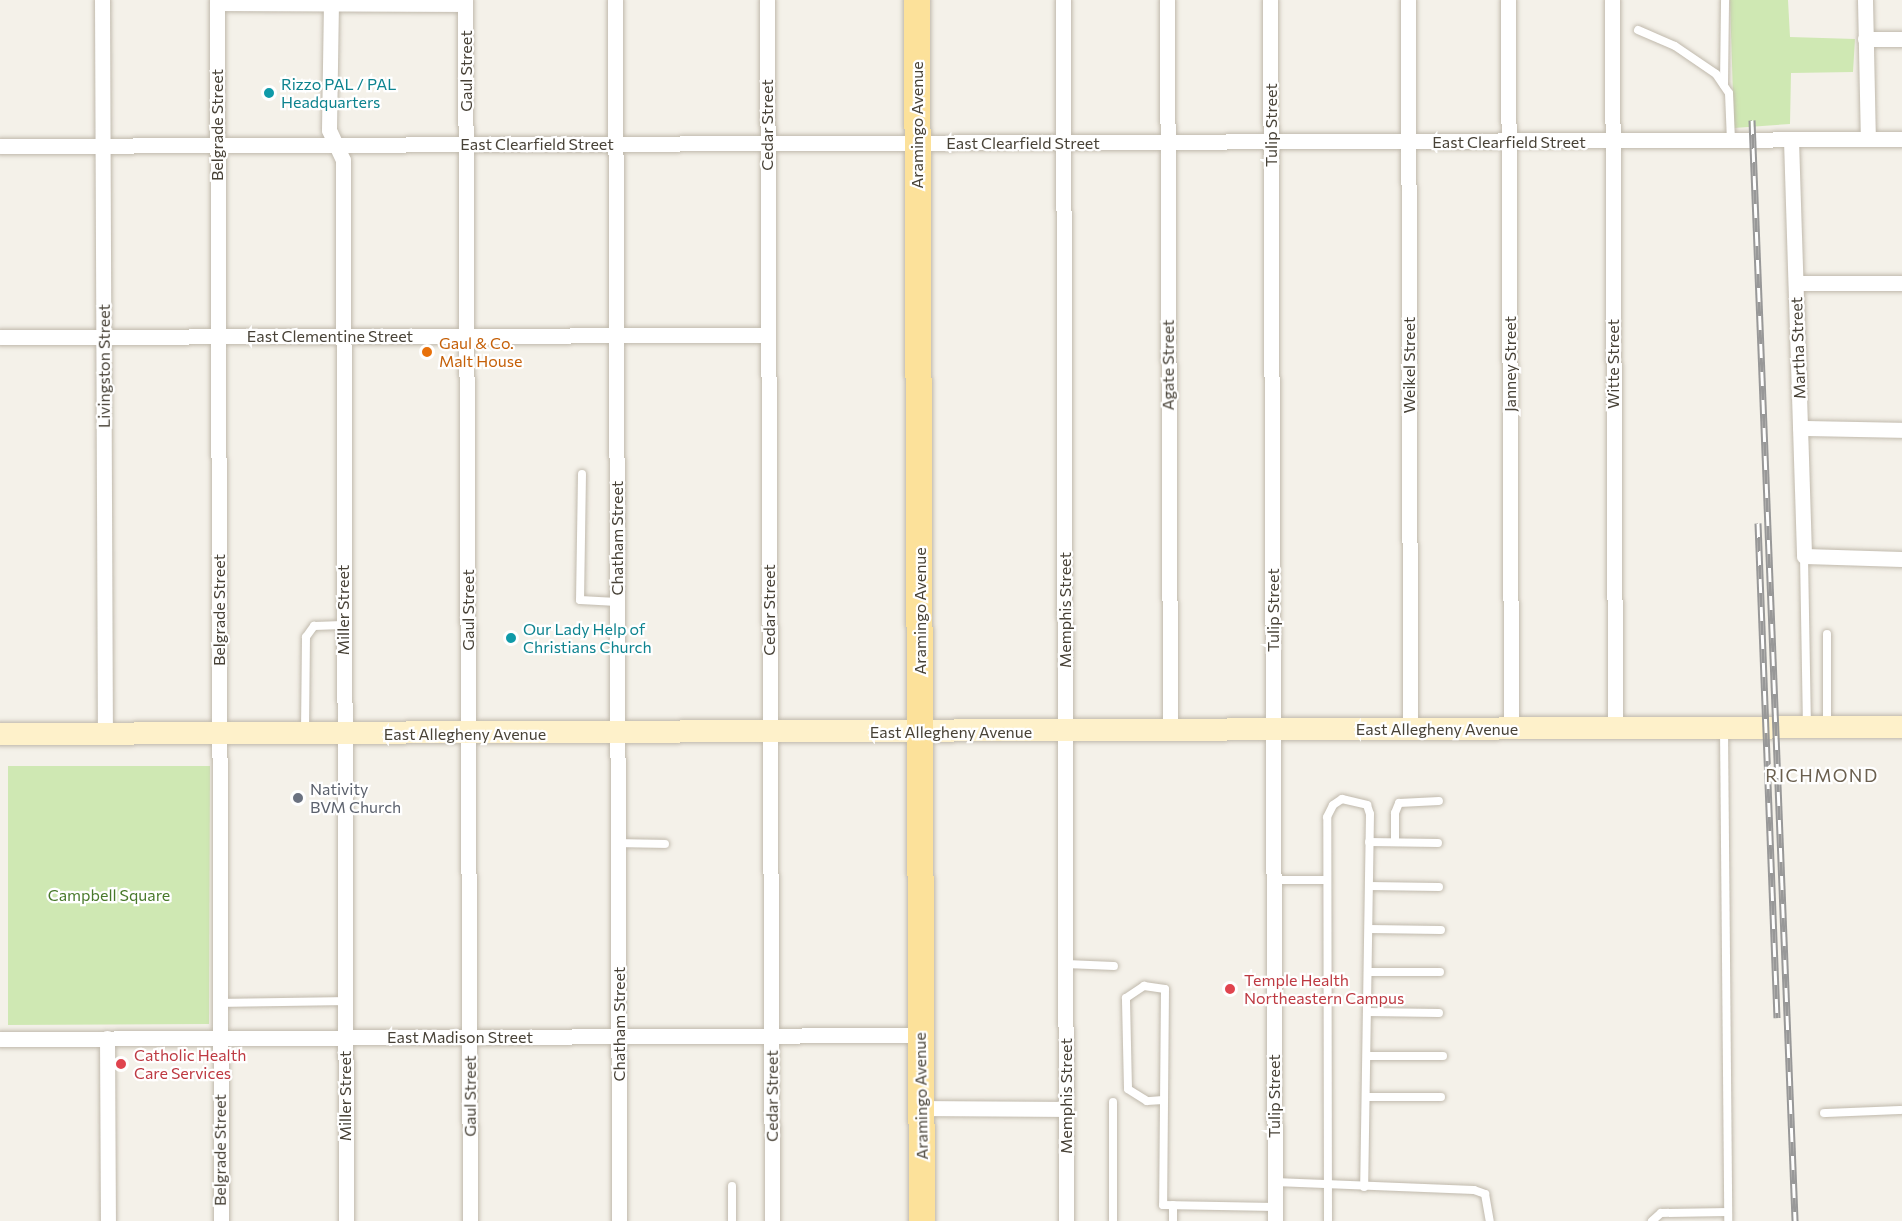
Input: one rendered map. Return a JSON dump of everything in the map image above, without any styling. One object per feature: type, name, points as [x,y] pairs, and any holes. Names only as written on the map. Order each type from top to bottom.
[{"type":"main road","name":"Aramingo Avenue","points":[[917,0],[922,1221]]},
{"type":"main road","name":"East Allegheny Avenue","points":[[0,734],[920,733],[1902,727]]},
{"type":"street","name":"Livingston Street","points":[[102,0],[105,733]]},
{"type":"street","name":"Chatham Street","points":[[615,0],[619,1221]]},
{"type":"street","name":"Cedar Street","points":[[767,0],[772,1221]]},
{"type":"street","name":"Memphis Street","points":[[1063,0],[1066,1221]]},
{"type":"street","name":"Agate Street","points":[[1167,0],[1170,730]]},
{"type":"street","name":"Tulip Street","points":[[1270,0],[1275,1214]]},
{"type":"street","name":"Weikel Street","points":[[1408,0],[1410,729]]},
{"type":"street","name":"Janney Street","points":[[1508,0],[1511,729]]},
{"type":"street","name":"Witte Street","points":[[1612,0],[1615,728]]},
{"type":"street","points":[[1865,0],[1868,139]]},
{"type":"street","points":[[217,1],[465,2]]},
{"type":"street","name":"Belgrade Street","points":[[217,1],[220,1221]]},
{"type":"street","name":"Miller Street","points":[[339,2],[328,130],[343,160],[346,1221]]},
{"type":"street","name":"Gaul Street","points":[[465,2],[470,1221]]},
{"type":"street","points":[[1865,39],[1902,39]]},
{"type":"street","name":"East Clearfield Street","points":[[0,146],[1612,142],[1902,139]]},
{"type":"street","name":"Martha Street","points":[[1791,140],[1804,556]]},
{"type":"street","points":[[1796,283],[1902,283]]},
{"type":"street","name":"East Clementine Street","points":[[0,337],[768,335]]},
{"type":"street","points":[[1800,428],[1902,430]]},
{"type":"street","points":[[1804,556],[1902,559]]},
{"type":"street","name":"East Madison Street","points":[[0,1039],[920,1035]]},
{"type":"street","points":[[108,1038],[108,1221]]},
{"type":"street","points":[[921,1108],[1066,1109]]},
{"type":"lane","points":[[1725,0],[1724,85],[1731,107],[1731,141]]},
{"type":"lane","points":[[1638,30],[1700,62],[1724,85]]},
{"type":"lane","points":[[582,474],[580,600],[617,602]]},
{"type":"lane","points":[[1804,556],[1817,727]]},
{"type":"lane","points":[[305,733],[306,637],[314,626],[343,626]]},
{"type":"lane","points":[[1817,727],[1827,634]]},
{"type":"lane","points":[[1724,728],[1728,1221]]},
{"type":"lane","points":[[1328,1221],[1327,817],[1333,805],[1342,799],[1367,805],[1370,842],[1364,1187]]},
{"type":"lane","points":[[1395,842],[1395,813],[1399,803],[1439,801]]},
{"type":"lane","points":[[1370,842],[1438,843]]},
{"type":"lane","points":[[618,843],[665,844]]},
{"type":"lane","points":[[1274,880],[1327,880]]},
{"type":"lane","points":[[1369,886],[1439,887]]},
{"type":"lane","points":[[1369,929],[1441,930]]},
{"type":"lane","points":[[1065,964],[1114,966]]},
{"type":"lane","points":[[1368,972],[1440,972]]},
{"type":"lane","points":[[1163,1100],[1147,1101],[1128,1089],[1126,998],[1144,986],[1166,989],[1161,1185],[1163,1205],[1275,1214]]},
{"type":"lane","points":[[220,1003],[345,1001]]},
{"type":"lane","points":[[1367,1012],[1439,1013]]},
{"type":"lane","points":[[1367,1056],[1443,1056]]},
{"type":"lane","points":[[1366,1097],[1441,1097]]},
{"type":"lane","points":[[1113,1102],[1113,1221]]},
{"type":"lane","points":[[1824,1113],[1902,1110]]},
{"type":"lane","points":[[1275,1182],[1328,1182],[1364,1187],[1481,1191],[1486,1199],[1490,1221]]},
{"type":"lane","points":[[732,1186],[732,1221]]},
{"type":"lane","points":[[1173,1205],[1173,1221]]},
{"type":"lane","points":[[1652,1221],[1661,1213],[1728,1212]]},
{"type":"green space","points":[[1730,0],[1788,0],[1790,37],[1855,39],[1853,72],[1791,73],[1790,124],[1734,128]]},
{"type":"green space","name":"Campbell Square","points":[[8,766],[210,766],[209,1024],[8,1025]]},
{"type":"railway","points":[[1752,120],[1795,1221]]},
{"type":"railway","points":[[1758,523],[1777,1018]]},
{"type":"place","name":"Rizzo PAL / PAL Headquarters","points":[[269,93]]},
{"type":"place","name":"Gaul & Co. Malt House","points":[[427,352]]},
{"type":"place","name":"Our Lady Help of Christians Church","points":[[511,638]]},
{"type":"place","name":"Nativity BVM Church","points":[[298,798]]},
{"type":"place","name":"Temple Health Northeastern Campus","points":[[1230,989]]},
{"type":"place","name":"Catholic Health Care Services","points":[[121,1064]]},
{"type":"district","name":"RICHMOND","points":[[1822,775]]}]
